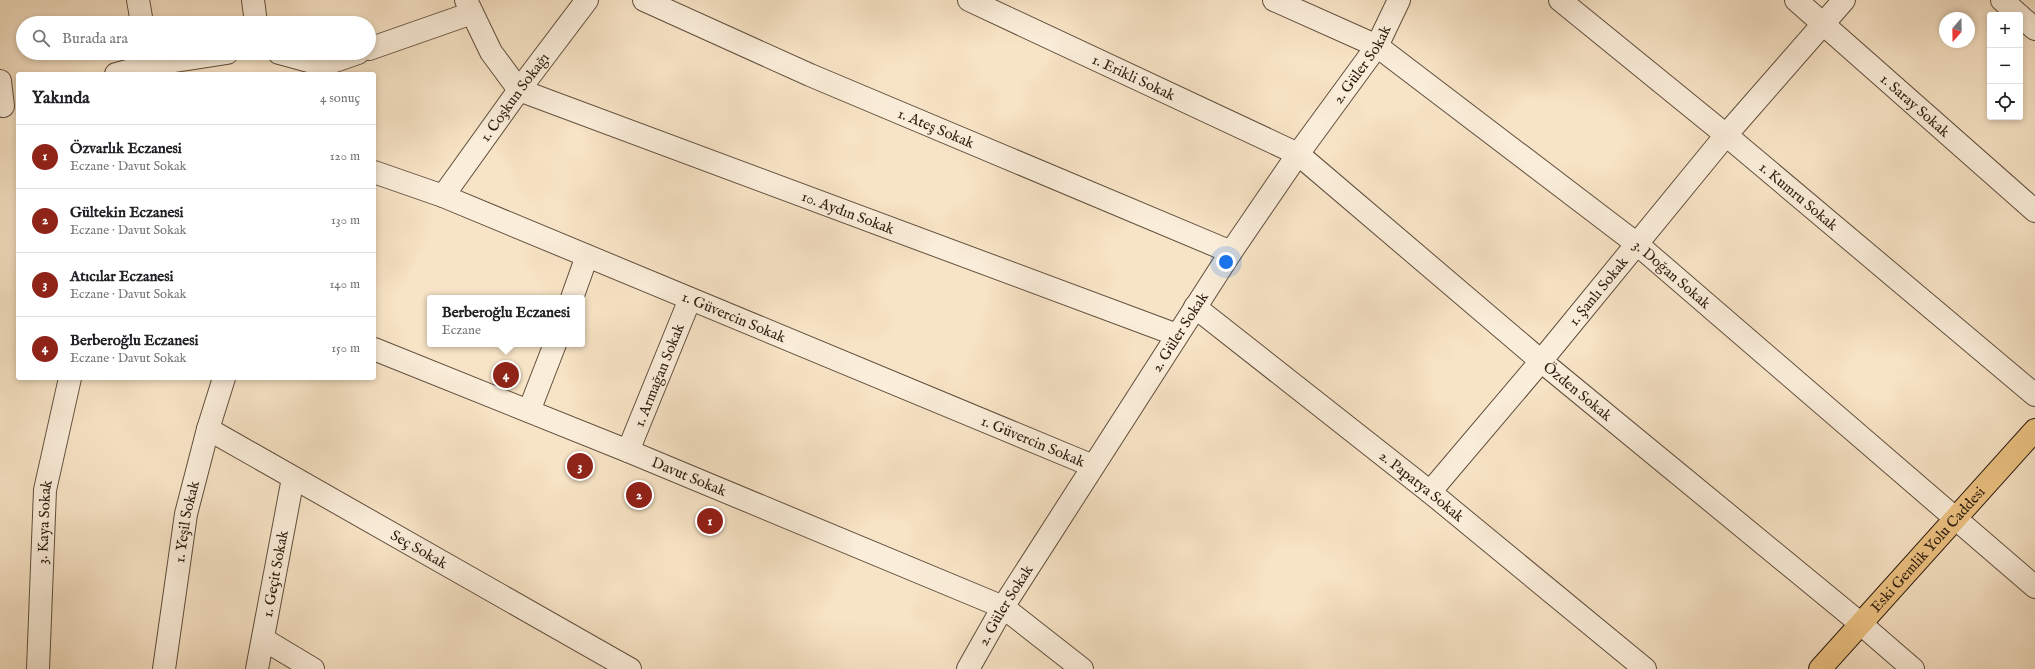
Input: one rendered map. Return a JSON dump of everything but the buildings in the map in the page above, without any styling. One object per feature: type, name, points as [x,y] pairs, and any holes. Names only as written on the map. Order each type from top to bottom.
[{"type":"main road","name":"Eski Gemlik Yolu Caddesi","points":[[1820,669],[2035,430]]},
{"type":"street","points":[[138,0],[141,16]]},
{"type":"street","points":[[253,0],[255,16]]},
{"type":"street","name":"1. Coşkun Sokağı","points":[[443,196],[518,90],[587,0]]},
{"type":"street","name":"1. Ateş Sokak","points":[[644,0],[817,78],[1231,252]]},
{"type":"street","name":"1. Erikli Sokak","points":[[969,0],[1298,154]]},
{"type":"street","name":"3. Doğan Sokak","points":[[1274,0],[1377,46],[1637,244],[2035,587]]},
{"type":"street","name":"2. Güler Sokak","points":[[978,664],[1003,607],[1231,252],[1298,154],[1377,46],[1399,0]]},
{"type":"street","name":"1. Kumru Sokak","points":[[1560,0],[1726,135],[2035,395]]},
{"type":"street","name":"1. Saray Sokak","points":[[1796,0],[2035,211]]},
{"type":"street","name":"1. Şanlı Sokak","points":[[1430,492],[1541,361],[1726,135],[1844,0]]},
{"type":"street","points":[[2002,0],[2015,12]]},
{"type":"street","points":[[376,46],[469,7],[491,52],[518,90]]},
{"type":"street","points":[[2023,19],[2035,29]]},
{"type":"street","points":[[122,72],[148,64],[177,60]]},
{"type":"street","points":[[296,60],[321,70],[343,60]]},
{"type":"street","points":[[0,81],[7,104]]},
{"type":"street","name":"10. Aydın Sokak","points":[[518,90],[1177,335]]},
{"type":"street","name":"Özden Sokak","points":[[1298,154],[1541,361],[1914,669]]},
{"type":"street","name":"1. Güvercin Sokak","points":[[376,173],[443,196],[1093,466]]},
{"type":"street","points":[[573,295],[587,256]]},
{"type":"street","name":"1. Armağan Sokak","points":[[628,451],[690,299]]},
{"type":"street","name":"2. Papatya Sokak","points":[[1195,307],[1430,492],[1645,669]]},
{"type":"street","points":[[530,411],[554,347]]},
{"type":"street","name":"Davut Sokak","points":[[376,350],[628,451],[1003,607],[1082,669]]},
{"type":"street","name":"3. Kaya Sokak","points":[[38,669],[45,490],[70,380]]},
{"type":"street","name":"1. Yeşil Sokak","points":[[164,669],[186,514],[208,429],[223,380]]},
{"type":"street","name":"Seç Sokak","points":[[208,429],[630,669]]},
{"type":"street","name":"1. Geçit Sokak","points":[[257,669],[293,478]]},
{"type":"street","points":[[263,639],[313,669]]},
{"type":"place","name":"Berberoğlu Eczanesi","points":[[506,375]]},
{"type":"place","name":"Atıcılar Eczanesi","points":[[580,466]]},
{"type":"place","name":"Gültekin Eczanesi","points":[[639,495]]},
{"type":"place","name":"Özvarlık Eczanesi","points":[[710,521]]}]
